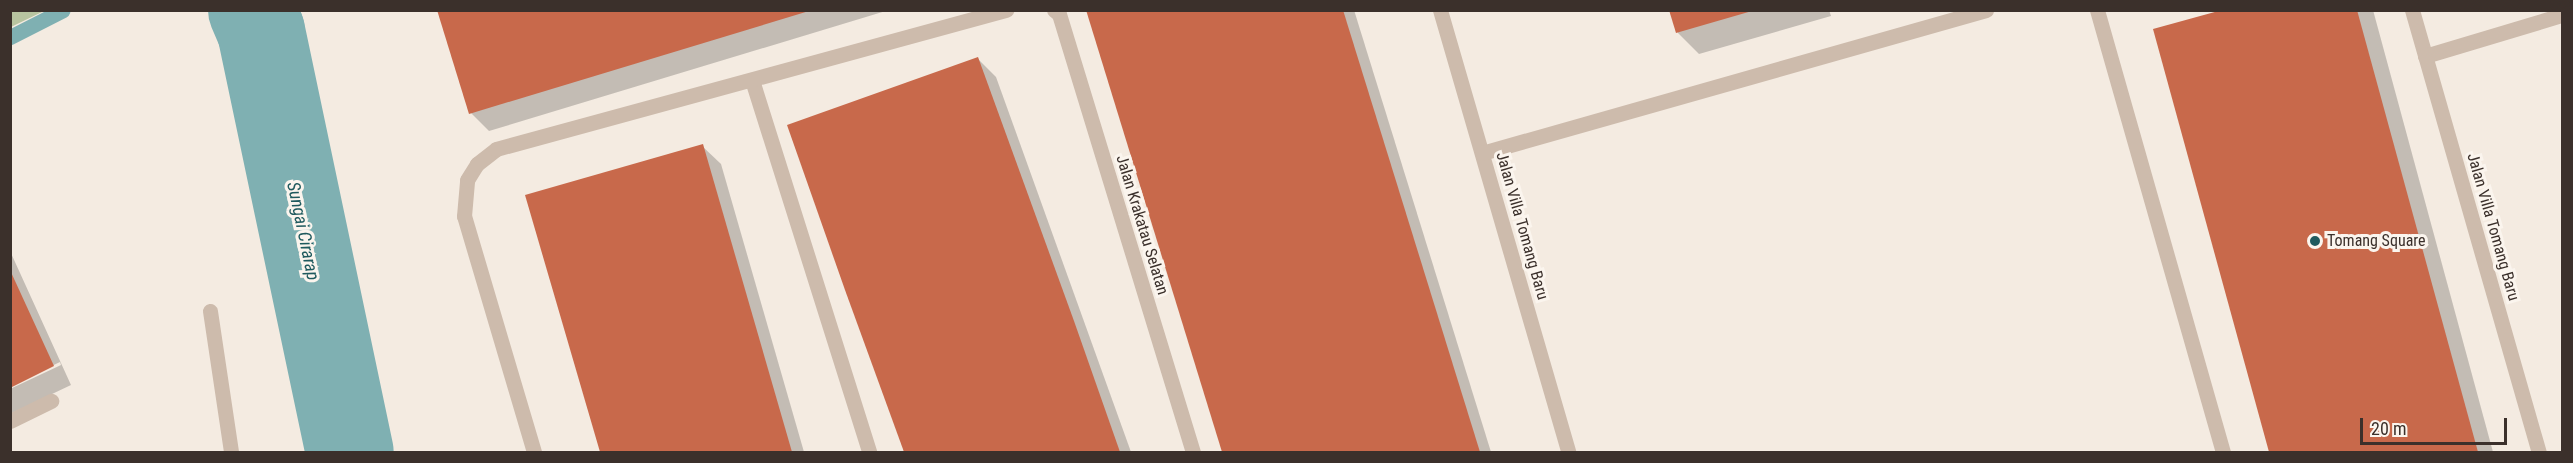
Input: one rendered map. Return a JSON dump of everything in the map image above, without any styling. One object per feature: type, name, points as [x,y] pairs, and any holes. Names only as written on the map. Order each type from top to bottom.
[{"type":"street","points":[[534,453],[464,216],[467,180],[477,164],[496,149],[1006,10]]},
{"type":"street","name":"Jalan Krakatau Selatan","points":[[1054,10],[1059,14],[1193,453]]},
{"type":"street","name":"Jalan Villa Tomang Baru","points":[[1440,10],[1568,453]]},
{"type":"street","points":[[1482,153],[1986,10]]},
{"type":"street","points":[[2097,10],[2223,453]]},
{"type":"street","name":"Jalan Villa Tomang Baru","points":[[2412,10],[2538,453]]},
{"type":"street","points":[[2425,56],[2562,15]]},
{"type":"street","points":[[752,80],[869,453]]},
{"type":"street","points":[[210,310],[231,453]]},
{"type":"street","points":[[10,421],[51,401]]},
{"type":"green space","points":[[11,10],[44,10],[44,11],[11,27]]},
{"type":"building","points":[[437,10],[809,10],[809,11],[469,114]]},
{"type":"building","points":[[1086,10],[1343,10],[1480,452],[1222,452]]},
{"type":"building","points":[[1669,10],[1752,10],[1752,11],[1676,33]]},
{"type":"building","name":"Tomang Square","points":[[2222,10],[2357,10],[2478,452],[2269,452],[2153,29]]},
{"type":"building","points":[[978,57],[1120,452],[904,452],[845,290],[787,125]]},
{"type":"building","points":[[703,144],[792,452],[600,452],[525,195]]},
{"type":"building","points":[[10,270],[54,366],[10,388]]},
{"type":"waterway","points":[[10,37],[63,10]]},
{"type":"waterway","name":"Sungai Cirarap","points":[[252,10],[261,31],[350,452]]},
{"type":"place","name":"Tomang Square","points":[[2315,241]]}]
